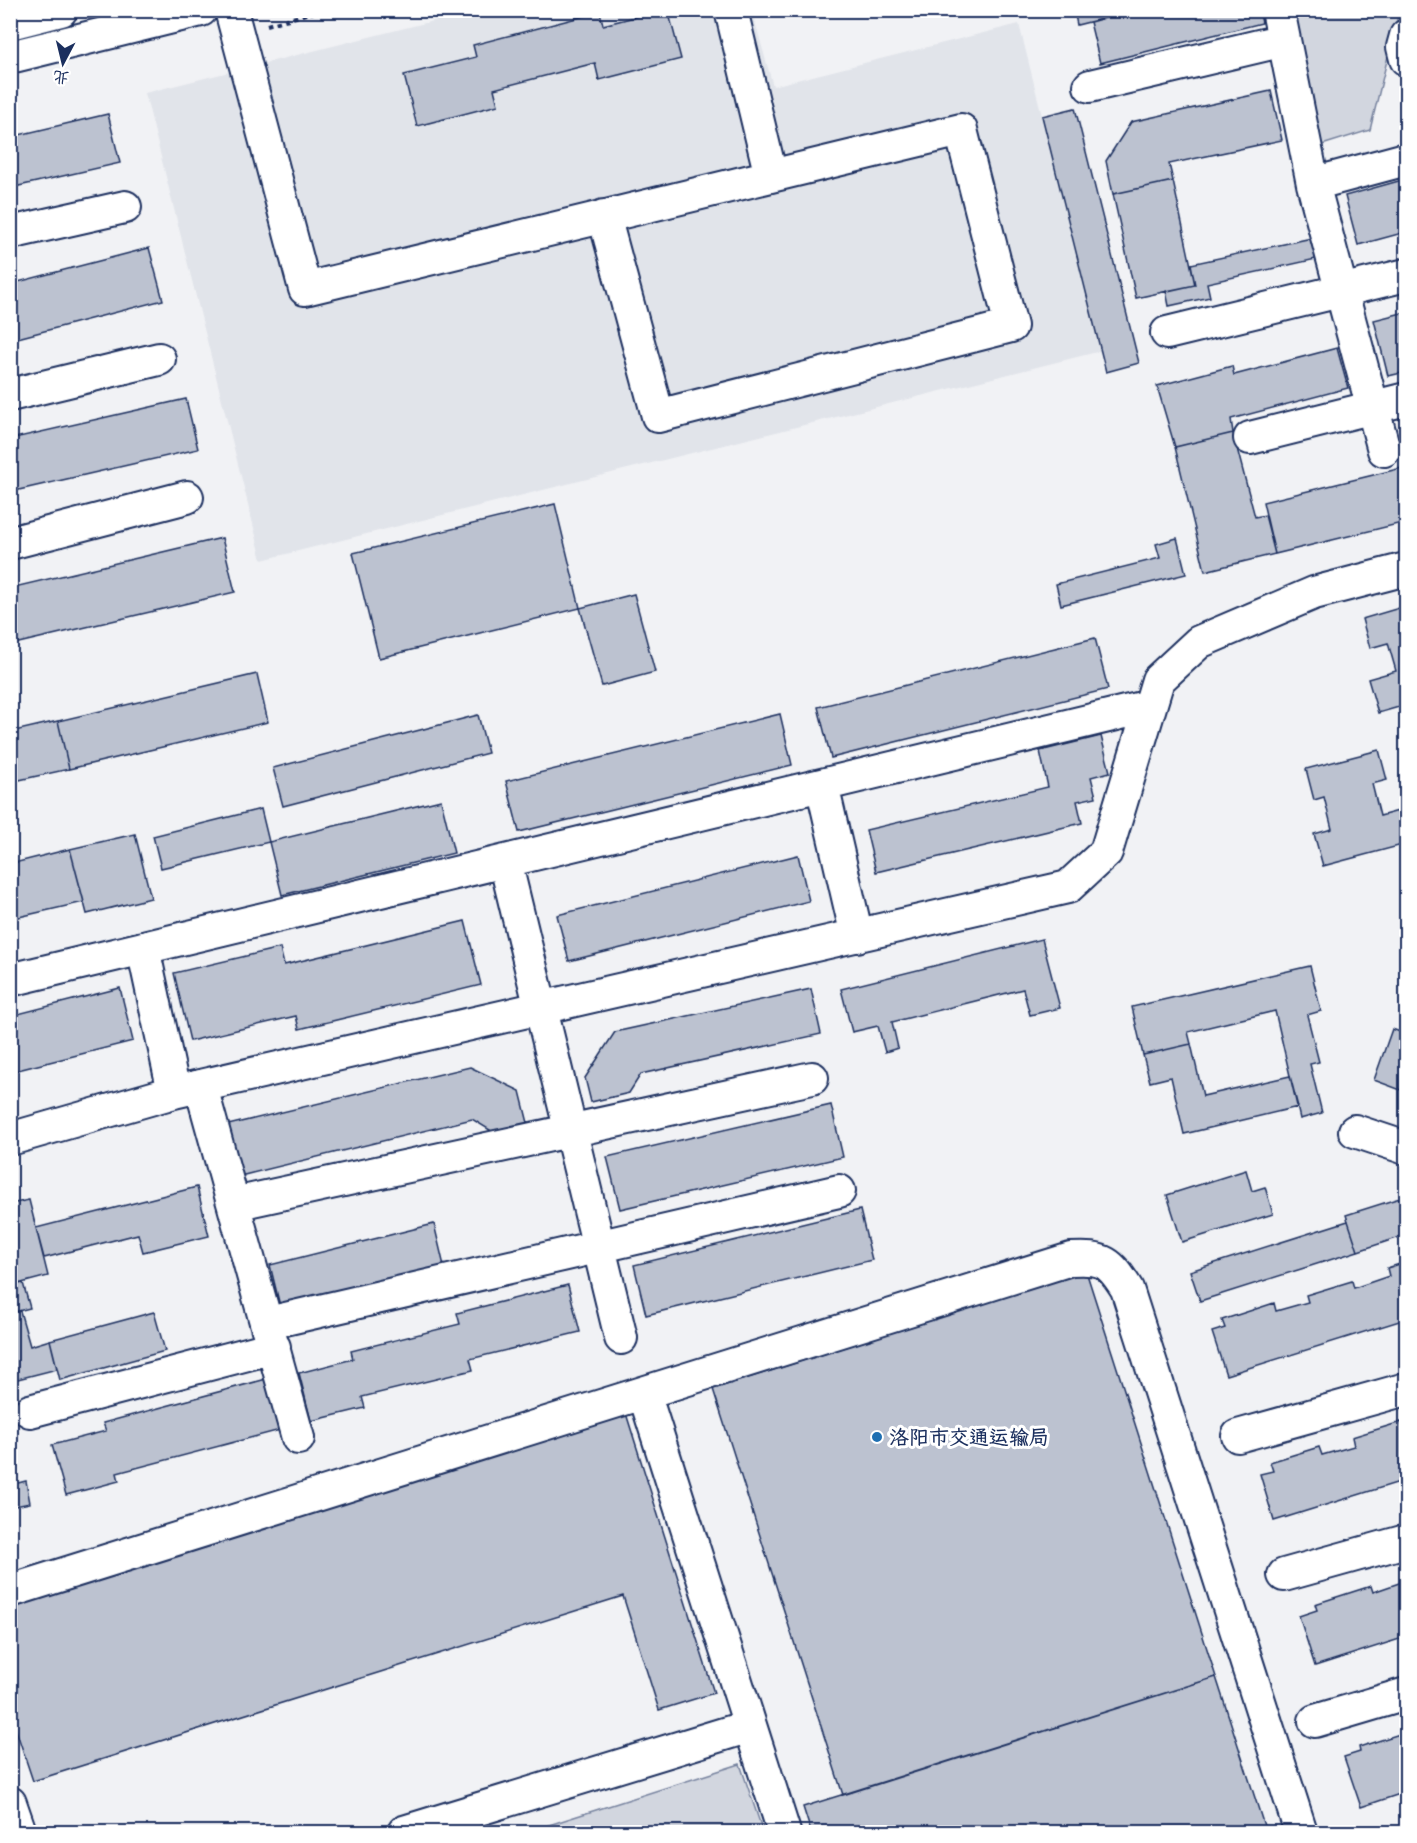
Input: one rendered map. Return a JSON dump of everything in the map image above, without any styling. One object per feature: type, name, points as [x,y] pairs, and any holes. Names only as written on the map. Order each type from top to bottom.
[{"type":"street","points":[[10,23],[61,10]]},
{"type":"street","points":[[10,57],[201,10]]},
{"type":"street","points":[[231,10],[305,289],[604,216],[961,130],[1011,326],[658,416],[604,216]]},
{"type":"street","points":[[731,10],[771,176]]},
{"type":"street","points":[[1090,86],[1281,25],[1313,184],[1384,450]]},
{"type":"street","points":[[1407,36],[1404,47],[1407,59]]},
{"type":"street","points":[[1313,184],[1407,159]]},
{"type":"street","points":[[10,233],[125,207]]},
{"type":"street","points":[[1167,333],[1407,275]]},
{"type":"street","points":[[10,394],[159,359]]},
{"type":"street","points":[[1250,438],[1407,399]]},
{"type":"street","points":[[10,543],[187,497]]},
{"type":"street","points":[[10,1139],[187,1089],[1068,887],[1106,852],[1158,680],[1199,642],[1314,593],[1407,569]]},
{"type":"street","points":[[10,980],[1150,706]]},
{"type":"street","points":[[822,785],[856,936]]},
{"type":"street","points":[[505,861],[621,1338]]},
{"type":"street","points":[[143,948],[187,1089],[234,1204],[298,1438]]},
{"type":"street","points":[[234,1204],[812,1078]]},
{"type":"street","points":[[1355,1131],[1407,1148]]},
{"type":"street","points":[[30,1411],[271,1335],[598,1245],[839,1191]]},
{"type":"street","points":[[10,1592],[1071,1259],[1095,1258],[1113,1266],[1127,1289],[1301,1833]]},
{"type":"street","points":[[1238,1436],[1407,1389]]},
{"type":"street","points":[[644,1393],[784,1833]]},
{"type":"street","points":[[1284,1575],[1407,1541]]},
{"type":"street","points":[[1314,1721],[1407,1694]]},
{"type":"street","points":[[404,1833],[750,1726]]},
{"type":"street","points":[[10,1803],[20,1833]]},
{"type":"shaded area","points":[[473,11],[752,11],[773,86],[1019,24],[1101,351],[262,560],[145,93]]},
{"type":"shaded area","points":[[1293,11],[1399,11],[1370,130],[1322,145]]},
{"type":"shaded area","points":[[740,1764],[761,1826],[740,1832],[527,1832]]},
{"type":"building","points":[[668,10],[681,59],[599,80],[595,63],[494,89],[498,105],[417,126],[404,75],[476,57],[473,45],[600,12],[603,25]]},
{"type":"building","points":[[1074,10],[1128,10],[1129,12],[1077,25]]},
{"type":"building","points":[[1135,10],[1259,10],[1262,23],[1100,63],[1090,22]]},
{"type":"building","points":[[1271,91],[1282,140],[1169,164],[1173,181],[1113,194],[1106,161],[1131,122]]},
{"type":"building","points":[[1075,108],[1139,363],[1106,372],[1042,116]]},
{"type":"building","points":[[108,114],[120,163],[10,188],[10,137]]},
{"type":"building","points":[[1406,179],[1406,232],[1358,245],[1345,196]]},
{"type":"building","points":[[1173,181],[1195,285],[1136,298],[1113,194]]},
{"type":"building","points":[[1312,238],[1316,259],[1207,283],[1210,297],[1169,306],[1166,291],[1195,285],[1191,264]]},
{"type":"building","points":[[149,248],[163,300],[10,340],[10,284]]},
{"type":"building","points":[[1406,312],[1406,372],[1388,376],[1374,320]]},
{"type":"building","points":[[1337,348],[1348,388],[1231,419],[1233,433],[1175,447],[1157,386],[1232,366],[1234,375]]},
{"type":"building","points":[[186,399],[198,449],[10,492],[10,439]]},
{"type":"building","points":[[1233,433],[1255,517],[1265,515],[1275,554],[1205,571],[1175,447]]},
{"type":"building","points":[[1406,467],[1406,522],[1275,554],[1263,502]]},
{"type":"building","points":[[555,504],[580,608],[379,658],[353,553]]},
{"type":"building","points":[[222,538],[235,592],[10,645],[10,588]]},
{"type":"building","points":[[1177,538],[1186,574],[1061,605],[1056,584],[1160,558],[1156,544]]},
{"type":"building","points":[[634,594],[655,672],[602,686],[580,608]]},
{"type":"building","points":[[1406,606],[1406,705],[1378,713],[1368,679],[1396,671],[1388,643],[1370,648],[1362,619]]},
{"type":"building","points":[[1095,638],[1108,689],[831,758],[818,707]]},
{"type":"building","points":[[257,674],[268,722],[69,769],[58,721]]},
{"type":"building","points":[[780,714],[792,765],[519,832],[506,781]]},
{"type":"building","points":[[478,715],[488,753],[283,806],[273,768]]},
{"type":"building","points":[[58,721],[69,769],[10,782],[10,732]]},
{"type":"building","points":[[1101,736],[1110,772],[1091,777],[1096,797],[1077,801],[1082,823],[876,872],[866,830],[1048,787],[1040,751]]},
{"type":"building","points":[[1379,750],[1387,780],[1372,784],[1380,816],[1402,810],[1406,827],[1406,844],[1323,866],[1314,834],[1332,829],[1324,797],[1314,800],[1306,769]]},
{"type":"building","points":[[441,800],[454,853],[282,895],[269,842]]},
{"type":"building","points":[[261,809],[269,842],[161,868],[153,836]]},
{"type":"building","points":[[135,834],[151,898],[87,914],[70,849]]},
{"type":"building","points":[[70,849],[84,902],[10,919],[10,864]]},
{"type":"building","points":[[798,855],[809,901],[569,961],[557,915]]},
{"type":"building","points":[[465,921],[481,985],[299,1029],[296,1016],[190,1041],[174,973],[280,948],[284,965]]},
{"type":"building","points":[[1042,939],[1060,1008],[1030,1015],[1023,989],[892,1022],[898,1048],[885,1052],[878,1026],[852,1032],[841,989]]},
{"type":"building","points":[[1310,966],[1321,1011],[1307,1015],[1319,1062],[1310,1064],[1322,1113],[1300,1119],[1275,1011],[1188,1032],[1191,1044],[1143,1055],[1132,1007]]},
{"type":"building","points":[[120,988],[133,1041],[10,1072],[10,1016]]},
{"type":"building","points":[[811,989],[821,1034],[641,1074],[629,1093],[591,1102],[585,1078],[615,1032]]},
{"type":"building","points":[[1392,1029],[1406,1034],[1406,1092],[1374,1080]]},
{"type":"building","points":[[1191,1044],[1203,1096],[1290,1076],[1298,1107],[1184,1134],[1171,1077],[1150,1082],[1143,1055]]},
{"type":"building","points":[[470,1067],[520,1091],[529,1127],[498,1135],[472,1119],[240,1176],[228,1125]]},
{"type":"building","points":[[831,1105],[843,1157],[620,1209],[607,1157]]},
{"type":"building","points":[[1246,1170],[1252,1191],[1265,1187],[1273,1214],[1182,1242],[1167,1195]]},
{"type":"building","points":[[197,1187],[209,1236],[143,1252],[138,1234],[44,1258],[36,1228]]},
{"type":"building","points":[[1406,1196],[1406,1235],[1358,1251],[1346,1215]]},
{"type":"building","points":[[29,1200],[48,1276],[10,1286],[10,1204]]},
{"type":"building","points":[[860,1210],[872,1260],[646,1315],[634,1265]]},
{"type":"building","points":[[1348,1221],[1358,1251],[1200,1301],[1190,1271]]},
{"type":"building","points":[[434,1224],[444,1266],[280,1306],[270,1265]]},
{"type":"building","points":[[1406,1262],[1406,1319],[1226,1375],[1212,1332],[1225,1328],[1222,1320],[1274,1303],[1276,1311],[1308,1302],[1306,1295],[1352,1281],[1354,1288],[1389,1276],[1387,1268]]},
{"type":"building","points":[[1086,1271],[1216,1677],[843,1795],[713,1389]]},
{"type":"building","points":[[23,1283],[30,1308],[10,1313],[10,1286]]},
{"type":"building","points":[[568,1285],[580,1332],[470,1359],[473,1370],[362,1397],[365,1408],[311,1421],[299,1373],[353,1359],[351,1351],[460,1324],[457,1313]]},
{"type":"building","points":[[20,1311],[30,1346],[50,1340],[57,1369],[10,1381],[10,1313]]},
{"type":"building","points":[[154,1312],[165,1351],[60,1380],[50,1340]]},
{"type":"building","points":[[270,1378],[284,1429],[117,1473],[119,1481],[66,1495],[52,1445],[106,1431],[103,1423]]},
{"type":"building","points":[[624,1407],[714,1693],[659,1710],[623,1596],[33,1781],[10,1712],[10,1599]]},
{"type":"building","points":[[1401,1422],[1406,1430],[1406,1480],[1274,1521],[1260,1474],[1273,1471],[1270,1462],[1319,1447],[1322,1455],[1354,1446],[1352,1437]]},
{"type":"building","points":[[26,1481],[30,1503],[10,1507],[10,1485]]},
{"type":"building","points":[[1406,1575],[1406,1637],[1315,1666],[1299,1616],[1317,1610],[1315,1604],[1371,1586],[1373,1592],[1405,1581],[1403,1576]]},
{"type":"building","points":[[1216,1677],[1266,1832],[811,1832],[803,1807]]},
{"type":"building","points":[[1406,1732],[1406,1792],[1361,1807],[1344,1757],[1360,1752],[1359,1747]]},
{"type":"place","name":"洛阳市交通运输局","points":[[877,1437]]}]
